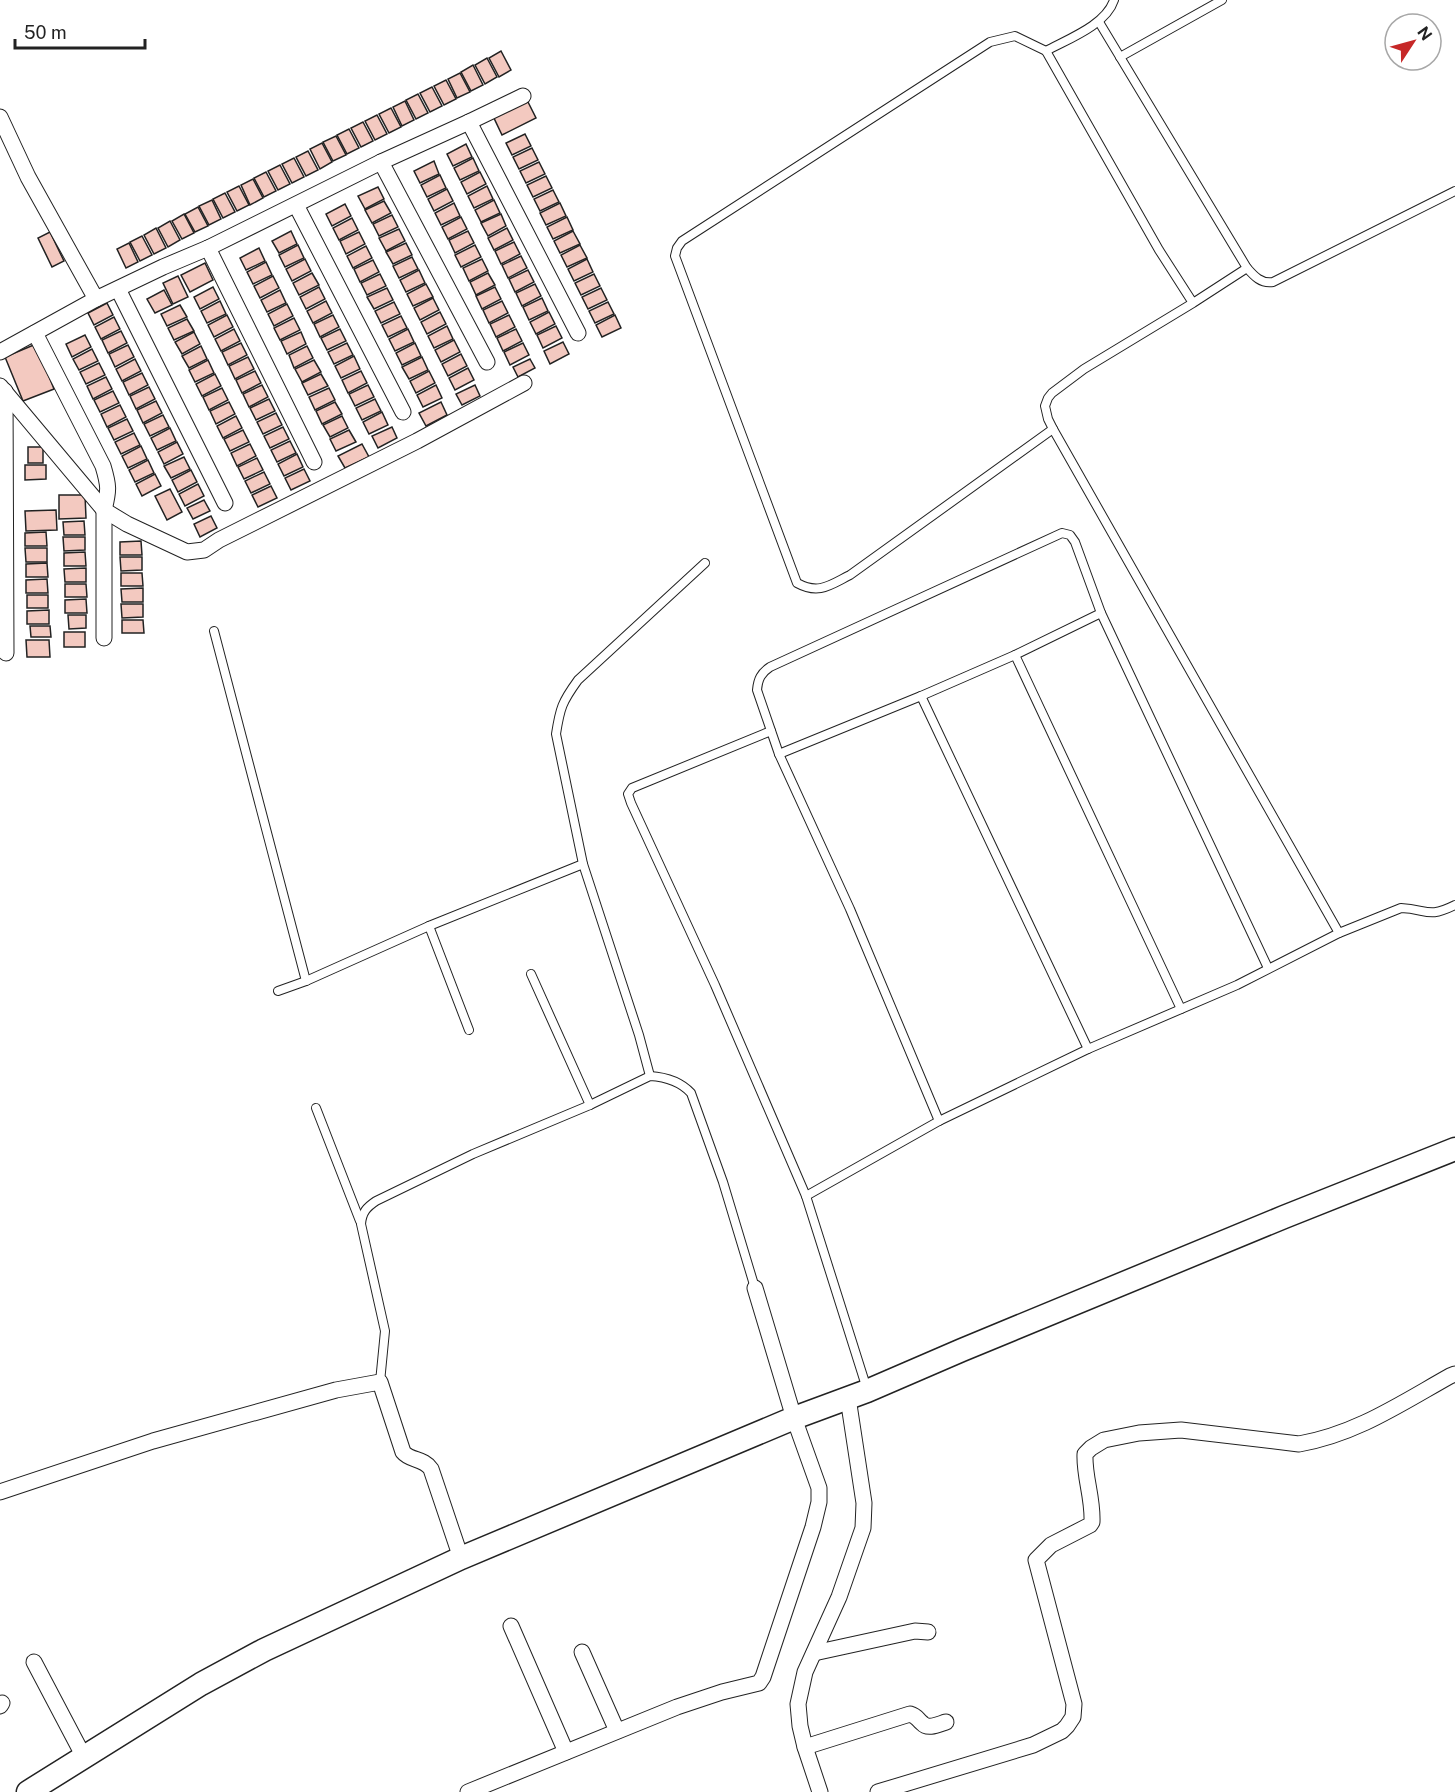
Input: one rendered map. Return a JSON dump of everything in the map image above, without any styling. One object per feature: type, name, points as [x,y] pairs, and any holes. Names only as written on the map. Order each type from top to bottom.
[{"type":"street","points":[[0,352],[96,299],[208,248],[381,162],[522,96]]},
{"type":"street","points":[[0,117],[28,177],[96,299]]},
{"type":"street","points":[[470,122],[578,333]]},
{"type":"street","points":[[381,162],[487,362]]},
{"type":"street","points":[[296,205],[403,412]]},
{"type":"street","points":[[208,248],[314,462]]},
{"type":"street","points":[[118,289],[225,503]]},
{"type":"street","points":[[35,333],[103,466],[109,490],[104,510],[104,638]]},
{"type":"street","points":[[2,388],[104,510],[127,524],[182,550],[196,552],[204,550],[219,540],[417,441],[524,383]]},
{"type":"street","points":[[2,388],[6,653]]},
{"type":"street","points":[[28,1792],[201,1684],[264,1650],[461,1558],[1273,1221],[1455,1149]]},
{"type":"street","points":[[468,1792],[677,1707],[759,1683],[763,1677],[813,1527],[819,1502],[819,1488],[803,1415],[755,1288]]},
{"type":"street","points":[[878,1792],[1033,1745],[1062,1731],[1073,1717],[1074,1704],[1036,1560],[1051,1545],[1092,1522],[1091,1496],[1084,1464],[1085,1454],[1091,1448],[1104,1440],[1139,1433],[1181,1430],[1299,1444],[1334,1436],[1371,1421],[1455,1374]]},
{"type":"street","points":[[0,1492],[153,1441],[336,1390],[380,1382],[403,1452],[410,1458],[427,1464],[431,1469],[461,1558]]},
{"type":"street","points":[[820,1792],[805,1747],[798,1704],[805,1671],[839,1597],[863,1528],[864,1503],[850,1397]]},
{"type":"street","points":[[511,1626],[566,1752]]},
{"type":"street","points":[[814,1653],[915,1631],[928,1632]]},
{"type":"street","points":[[582,1652],[617,1731]]},
{"type":"street","points":[[34,1662],[84,1757]]},
{"type":"street","points":[[805,1747],[910,1714],[914,1714],[925,1726],[930,1727],[946,1722]]},
{"type":"lane","points":[[1046,51],[1099,22],[1107,14],[1114,0]]},
{"type":"lane","points":[[1120,57],[1222,0]]},
{"type":"lane","points":[[1099,22],[1247,268],[1266,283],[1273,282],[1455,190]]},
{"type":"lane","points":[[1053,429],[850,575],[819,589],[812,590],[805,587],[797,583],[675,256],[677,248],[682,241],[990,42],[1015,36],[1046,51],[1159,250],[1193,303]]},
{"type":"lane","points":[[1247,268],[1084,369],[1052,393],[1045,406],[1053,429],[1339,933]]},
{"type":"lane","points":[[939,1121],[854,918],[779,754],[757,690],[758,679],[764,671],[1062,533],[1070,535],[1075,542],[1101,613],[1268,968]]},
{"type":"lane","points":[[650,1076],[639,1035],[583,864],[556,734],[563,700],[578,680],[705,563]]},
{"type":"lane","points":[[779,754],[1015,655],[1101,613]]},
{"type":"lane","points":[[214,631],[306,981]]},
{"type":"lane","points":[[1015,655],[1181,1009]]},
{"type":"lane","points":[[921,696],[1088,1049]]},
{"type":"lane","points":[[771,731],[632,788],[628,794],[715,985],[806,1196],[850,1397]]},
{"type":"lane","points":[[278,991],[306,981],[429,926],[583,864]]},
{"type":"lane","points":[[806,1196],[939,1121],[1088,1049],[1237,985],[1339,933],[1401,908],[1440,913],[1455,905]]},
{"type":"lane","points":[[429,926],[469,1030]]},
{"type":"lane","points":[[531,974],[590,1105]]},
{"type":"lane","points":[[361,1224],[363,1212],[376,1201],[473,1154],[590,1105],[650,1076],[660,1077],[685,1086],[691,1093],[723,1182],[755,1288]]},
{"type":"lane","points":[[316,1108],[361,1224],[385,1331],[380,1382]]},
{"type":"building","points":[[501,51],[511,70],[499,77],[489,58]]},
{"type":"building","points":[[487,58],[497,77],[485,84],[475,65]]},
{"type":"building","points":[[473,65],[483,85],[471,91],[461,72]]},
{"type":"building","points":[[460,73],[470,92],[457,98],[448,79]]},
{"type":"building","points":[[446,80],[456,99],[444,105],[434,86]]},
{"type":"building","points":[[432,87],[442,106],[430,112],[420,93]]},
{"type":"building","points":[[418,94],[428,113],[416,119],[406,100]]},
{"type":"building","points":[[527,100],[536,118],[502,135],[493,116]]},
{"type":"building","points":[[405,101],[414,120],[402,126],[393,107]]},
{"type":"building","points":[[391,108],[401,127],[389,133],[379,114]]},
{"type":"building","points":[[377,115],[387,134],[375,140],[365,121]]},
{"type":"building","points":[[363,122],[373,141],[361,147],[351,128]]},
{"type":"building","points":[[349,129],[359,148],[347,154],[337,135]]},
{"type":"building","points":[[525,134],[531,146],[512,155],[506,143]]},
{"type":"building","points":[[336,136],[346,155],[333,161],[323,142]]},
{"type":"building","points":[[322,143],[332,162],[320,169],[310,149]]},
{"type":"building","points":[[466,144],[472,157],[453,166],[447,154]]},
{"type":"building","points":[[532,148],[538,160],[519,169],[513,157]]},
{"type":"building","points":[[308,151],[318,170],[306,176],[296,157]]},
{"type":"building","points":[[294,158],[304,177],[292,183],[282,164]]},
{"type":"building","points":[[473,158],[479,171],[460,180],[454,168]]},
{"type":"building","points":[[434,161],[439,174],[420,183],[414,171]]},
{"type":"building","points":[[539,162],[545,174],[526,183],[520,171]]},
{"type":"building","points":[[280,165],[290,184],[278,190],[268,171]]},
{"type":"building","points":[[266,172],[276,191],[264,197],[254,178]]},
{"type":"building","points":[[480,172],[486,184],[467,194],[461,182]]},
{"type":"building","points":[[440,175],[446,188],[427,197],[421,185]]},
{"type":"building","points":[[546,176],[552,188],[533,197],[527,185]]},
{"type":"building","points":[[253,179],[263,198],[250,205],[241,185]]},
{"type":"building","points":[[239,186],[249,205],[237,211],[227,192]]},
{"type":"building","points":[[487,186],[493,199],[474,208],[468,196]]},
{"type":"building","points":[[378,187],[384,199],[365,209],[358,196]]},
{"type":"building","points":[[447,189],[453,201],[434,211],[428,199]]},
{"type":"building","points":[[553,190],[559,202],[540,211],[534,199]]},
{"type":"building","points":[[225,193],[235,212],[223,218],[213,199]]},
{"type":"building","points":[[212,200],[221,219],[209,225],[199,206]]},
{"type":"building","points":[[494,200],[500,213],[481,222],[475,210]]},
{"type":"building","points":[[384,201],[391,213],[372,223],[365,210]]},
{"type":"building","points":[[454,203],[460,216],[441,225],[435,213]]},
{"type":"building","points":[[560,203],[566,216],[546,225],[540,213]]},
{"type":"building","points":[[345,204],[351,216],[332,226],[326,214]]},
{"type":"building","points":[[198,207],[208,226],[195,232],[185,214]]},
{"type":"building","points":[[184,214],[194,233],[182,239],[172,221]]},
{"type":"building","points":[[501,214],[506,226],[488,236],[481,223]]},
{"type":"building","points":[[392,215],[398,227],[379,236],[373,224]]},
{"type":"building","points":[[461,217],[467,229],[448,239],[442,227]]},
{"type":"building","points":[[567,217],[573,230],[553,239],[547,227]]},
{"type":"building","points":[[352,218],[358,230],[339,240],[333,228]]},
{"type":"building","points":[[170,221],[180,240],[168,247],[158,228]]},
{"type":"building","points":[[156,228],[166,248],[154,254],[144,235]]},
{"type":"building","points":[[507,228],[513,240],[494,250],[488,238]]},
{"type":"building","points":[[399,229],[405,241],[386,251],[379,238]]},
{"type":"building","points":[[291,231],[297,244],[279,253],[272,241]]},
{"type":"building","points":[[468,231],[474,243],[455,253],[449,240]]},
{"type":"building","points":[[573,231],[580,244],[560,253],[554,241]]},
{"type":"building","points":[[50,232],[64,261],[52,267],[38,238]]},
{"type":"building","points":[[359,232],[365,244],[346,254],[340,241]]},
{"type":"building","points":[[142,236],[152,255],[140,261],[130,242]]},
{"type":"building","points":[[514,242],[520,254],[501,264],[495,251]]},
{"type":"building","points":[[129,243],[138,262],[126,268],[117,249]]},
{"type":"building","points":[[406,243],[412,255],[393,264],[386,252]]},
{"type":"building","points":[[298,245],[304,258],[285,267],[279,255]]},
{"type":"building","points":[[475,245],[481,257],[461,267],[455,255]]},
{"type":"building","points":[[580,245],[587,258],[567,267],[561,255]]},
{"type":"building","points":[[366,246],[372,258],[353,268],[347,256]]},
{"type":"building","points":[[259,248],[265,261],[246,270],[240,258]]},
{"type":"building","points":[[521,256],[527,268],[508,278],[502,265]]},
{"type":"building","points":[[412,257],[418,269],[399,278],[393,266]]},
{"type":"building","points":[[305,259],[311,271],[292,281],[286,269]]},
{"type":"building","points":[[482,259],[488,271],[469,281],[463,268]]},
{"type":"building","points":[[587,259],[593,272],[574,281],[568,269]]},
{"type":"building","points":[[373,260],[379,272],[360,282],[354,269]]},
{"type":"building","points":[[266,262],[272,275],[253,284],[247,272]]},
{"type":"building","points":[[205,263],[213,280],[190,292],[181,275]]},
{"type":"building","points":[[419,270],[425,283],[406,292],[400,280]]},
{"type":"building","points":[[528,270],[534,282],[515,292],[509,279]]},
{"type":"building","points":[[312,273],[319,285],[299,295],[293,283]]},
{"type":"building","points":[[488,273],[495,285],[476,295],[470,282]]},
{"type":"building","points":[[380,274],[386,286],[367,295],[361,283]]},
{"type":"building","points":[[594,274],[600,286],[581,295],[575,283]]},
{"type":"building","points":[[178,276],[188,297],[173,304],[163,283]]},
{"type":"building","points":[[273,276],[279,288],[260,298],[254,286]]},
{"type":"building","points":[[426,284],[433,297],[413,306],[407,294]]},
{"type":"building","points":[[535,284],[541,296],[522,306],[516,293]]},
{"type":"building","points":[[213,287],[219,299],[200,309],[194,297]]},
{"type":"building","points":[[319,287],[325,299],[306,309],[300,297]]},
{"type":"building","points":[[495,287],[501,299],[482,309],[476,296]]},
{"type":"building","points":[[387,288],[393,300],[374,309],[367,297]]},
{"type":"building","points":[[601,288],[607,300],[588,309],[582,297]]},
{"type":"building","points":[[164,290],[172,305],[155,313],[147,299]]},
{"type":"building","points":[[280,290],[286,303],[267,312],[261,300]]},
{"type":"building","points":[[433,298],[439,310],[420,320],[414,308]]},
{"type":"building","points":[[542,298],[548,311],[529,320],[523,307]]},
{"type":"building","points":[[220,301],[226,314],[207,323],[201,311]]},
{"type":"building","points":[[326,301],[332,313],[313,323],[307,311]]},
{"type":"building","points":[[502,301],[508,313],[489,323],[483,310]]},
{"type":"building","points":[[394,302],[400,314],[381,323],[375,311]]},
{"type":"building","points":[[608,302],[614,314],[595,323],[589,311]]},
{"type":"building","points":[[107,303],[113,315],[94,325],[88,313]]},
{"type":"building","points":[[287,304],[293,316],[274,326],[268,314]]},
{"type":"building","points":[[180,305],[187,317],[167,326],[161,314]]},
{"type":"building","points":[[440,312],[446,324],[427,334],[421,322]]},
{"type":"building","points":[[549,312],[555,324],[536,334],[530,322]]},
{"type":"building","points":[[227,315],[233,327],[214,337],[208,325]]},
{"type":"building","points":[[333,315],[339,327],[320,337],[314,324]]},
{"type":"building","points":[[509,315],[515,327],[496,337],[490,324]]},
{"type":"building","points":[[615,315],[621,328],[602,337],[596,325]]},
{"type":"building","points":[[401,316],[407,328],[388,337],[382,325]]},
{"type":"building","points":[[114,317],[120,329],[101,339],[95,327]]},
{"type":"building","points":[[294,318],[300,330],[280,340],[274,328]]},
{"type":"building","points":[[187,319],[194,331],[174,340],[168,328]]},
{"type":"building","points":[[447,326],[453,339],[434,348],[428,336]]},
{"type":"building","points":[[556,326],[562,338],[543,348],[537,335]]},
{"type":"building","points":[[234,329],[240,341],[221,351],[215,339]]},
{"type":"building","points":[[340,329],[346,341],[327,350],[321,338]]},
{"type":"building","points":[[408,329],[414,342],[395,351],[389,339]]},
{"type":"building","points":[[516,329],[522,341],[503,351],[497,338]]},
{"type":"building","points":[[121,331],[127,343],[108,353],[102,340]]},
{"type":"building","points":[[194,332],[200,344],[182,354],[175,342]]},
{"type":"building","points":[[301,332],[306,344],[287,354],[281,341]]},
{"type":"building","points":[[85,335],[91,347],[72,357],[66,344]]},
{"type":"building","points":[[454,340],[460,352],[441,362],[435,350]]},
{"type":"building","points":[[563,342],[569,354],[550,364],[544,351]]},
{"type":"building","points":[[241,343],[247,355],[228,365],[222,352]]},
{"type":"building","points":[[347,343],[353,355],[334,364],[328,352]]},
{"type":"building","points":[[415,343],[421,356],[402,365],[396,353]]},
{"type":"building","points":[[523,343],[529,355],[510,365],[504,352]]},
{"type":"building","points":[[36,344],[54,389],[23,401],[5,357]]},
{"type":"building","points":[[128,345],[134,357],[115,367],[109,354]]},
{"type":"building","points":[[201,346],[207,359],[189,368],[182,356]]},
{"type":"building","points":[[307,346],[313,358],[294,368],[289,355]]},
{"type":"building","points":[[92,349],[98,361],[79,370],[73,359]]},
{"type":"building","points":[[461,354],[467,366],[448,376],[442,364]]},
{"type":"building","points":[[354,356],[360,369],[341,378],[335,366]]},
{"type":"building","points":[[248,357],[254,369],[235,379],[229,366]]},
{"type":"building","points":[[422,357],[428,370],[409,379],[402,367]]},
{"type":"building","points":[[135,359],[141,371],[122,381],[116,369]]},
{"type":"building","points":[[530,359],[535,368],[518,377],[513,367]]},
{"type":"building","points":[[208,360],[214,373],[195,382],[189,370]]},
{"type":"building","points":[[314,360],[321,372],[302,382],[295,369]]},
{"type":"building","points":[[99,363],[105,375],[86,384],[80,372]]},
{"type":"building","points":[[468,368],[474,380],[455,390],[449,378]]},
{"type":"building","points":[[255,371],[261,383],[242,393],[236,380]]},
{"type":"building","points":[[361,371],[367,383],[348,393],[342,380]]},
{"type":"building","points":[[429,371],[435,383],[416,393],[410,381]]},
{"type":"building","points":[[142,373],[148,385],[129,395],[123,382]]},
{"type":"building","points":[[215,374],[221,386],[202,396],[196,384]]},
{"type":"building","points":[[321,374],[328,386],[308,395],[302,383]]},
{"type":"building","points":[[106,377],[112,389],[93,399],[87,386]]},
{"type":"building","points":[[262,385],[268,397],[249,407],[243,394]]},
{"type":"building","points":[[368,385],[374,397],[355,406],[349,394]]},
{"type":"building","points":[[436,385],[442,398],[423,407],[417,395]]},
{"type":"building","points":[[475,385],[480,396],[462,405],[456,394]]},
{"type":"building","points":[[149,387],[155,399],[136,409],[130,396]]},
{"type":"building","points":[[222,388],[228,400],[209,410],[203,397]]},
{"type":"building","points":[[329,388],[335,400],[315,410],[309,397]]},
{"type":"building","points":[[113,391],[119,403],[100,412],[94,400]]},
{"type":"building","points":[[269,399],[275,411],[256,420],[250,408]]},
{"type":"building","points":[[375,399],[381,411],[362,420],[356,408]]},
{"type":"building","points":[[156,401],[162,413],[143,423],[137,410]]},
{"type":"building","points":[[229,402],[235,414],[216,424],[210,411]]},
{"type":"building","points":[[335,402],[342,414],[322,424],[316,411]]},
{"type":"building","points":[[441,402],[447,415],[426,426],[419,413]]},
{"type":"building","points":[[120,405],[126,417],[107,427],[101,414]]},
{"type":"building","points":[[382,412],[388,425],[369,434],[363,422]]},
{"type":"building","points":[[276,413],[282,425],[263,434],[257,422]]},
{"type":"building","points":[[163,415],[169,427],[150,436],[144,424]]},
{"type":"building","points":[[236,416],[242,428],[223,438],[217,426]]},
{"type":"building","points":[[342,416],[348,428],[330,437],[323,425]]},
{"type":"building","points":[[127,419],[133,431],[114,440],[108,428]]},
{"type":"building","points":[[283,427],[289,439],[270,448],[264,436]]},
{"type":"building","points":[[392,427],[397,438],[378,448],[372,436]]},
{"type":"building","points":[[170,428],[176,441],[157,450],[151,438]]},
{"type":"building","points":[[243,430],[249,442],[230,451],[224,439]]},
{"type":"building","points":[[349,430],[356,442],[336,451],[330,439]]},
{"type":"building","points":[[134,433],[140,445],[121,454],[115,442]]},
{"type":"building","points":[[290,441],[296,453],[277,462],[271,450]]},
{"type":"building","points":[[177,442],[183,454],[164,464],[158,452]]},
{"type":"building","points":[[250,444],[256,456],[237,466],[231,453]]},
{"type":"building","points":[[362,444],[369,457],[345,468],[338,456]]},
{"type":"building","points":[[141,446],[147,459],[128,468],[122,456]]},
{"type":"building","points":[[28,447],[43,447],[43,463],[28,463]]},
{"type":"building","points":[[297,454],[303,467],[284,476],[278,464]]},
{"type":"building","points":[[184,457],[190,469],[171,478],[164,466]]},
{"type":"building","points":[[257,458],[263,470],[244,479],[238,467]]},
{"type":"building","points":[[148,460],[154,473],[135,482],[129,470]]},
{"type":"building","points":[[25,465],[46,465],[46,479],[25,480]]},
{"type":"building","points":[[304,469],[310,481],[291,490],[285,478]]},
{"type":"building","points":[[191,470],[197,482],[178,492],[172,480]]},
{"type":"building","points":[[264,472],[270,484],[251,493],[245,481]]},
{"type":"building","points":[[155,474],[161,486],[142,496],[136,484]]},
{"type":"building","points":[[198,484],[204,496],[185,506],[179,494]]},
{"type":"building","points":[[271,486],[277,498],[258,507],[252,495]]},
{"type":"building","points":[[170,489],[182,512],[167,520],[155,496]]},
{"type":"building","points":[[59,495],[85,495],[86,518],[59,519]]},
{"type":"building","points":[[204,500],[210,511],[193,519],[187,508]]},
{"type":"building","points":[[56,510],[57,530],[26,531],[25,511]]},
{"type":"building","points":[[211,516],[217,528],[200,537],[194,524]]},
{"type":"building","points":[[84,521],[85,535],[64,535],[63,522]]},
{"type":"building","points":[[46,532],[47,546],[25,546],[25,533]]},
{"type":"building","points":[[63,537],[85,537],[85,550],[64,551]]},
{"type":"building","points":[[141,541],[142,555],[120,555],[120,542]]},
{"type":"building","points":[[25,548],[47,548],[47,562],[26,562]]},
{"type":"building","points":[[85,552],[86,566],[64,566],[64,553]]},
{"type":"building","points":[[120,557],[142,557],[142,570],[121,571]]},
{"type":"building","points":[[47,563],[48,577],[26,577],[26,564]]},
{"type":"building","points":[[86,568],[86,582],[65,582],[64,569]]},
{"type":"building","points":[[121,573],[142,573],[143,586],[121,586]]},
{"type":"building","points":[[47,579],[48,593],[26,593],[26,580]]},
{"type":"building","points":[[65,584],[86,584],[87,597],[65,597]]},
{"type":"building","points":[[143,588],[143,602],[122,602],[121,589]]},
{"type":"building","points":[[27,595],[48,595],[48,608],[27,608]]},
{"type":"building","points":[[86,599],[87,613],[65,613],[65,600]]},
{"type":"building","points":[[121,604],[143,604],[143,617],[122,618]]},
{"type":"building","points":[[49,610],[49,624],[27,624],[27,611]]},
{"type":"building","points":[[68,615],[86,615],[86,628],[69,629]]},
{"type":"building","points":[[122,620],[143,620],[144,633],[122,633]]},
{"type":"building","points":[[30,626],[50,626],[51,637],[31,637]]},
{"type":"building","points":[[64,632],[85,632],[85,647],[64,647]]},
{"type":"building","points":[[26,640],[49,640],[50,657],[27,657]]}]
